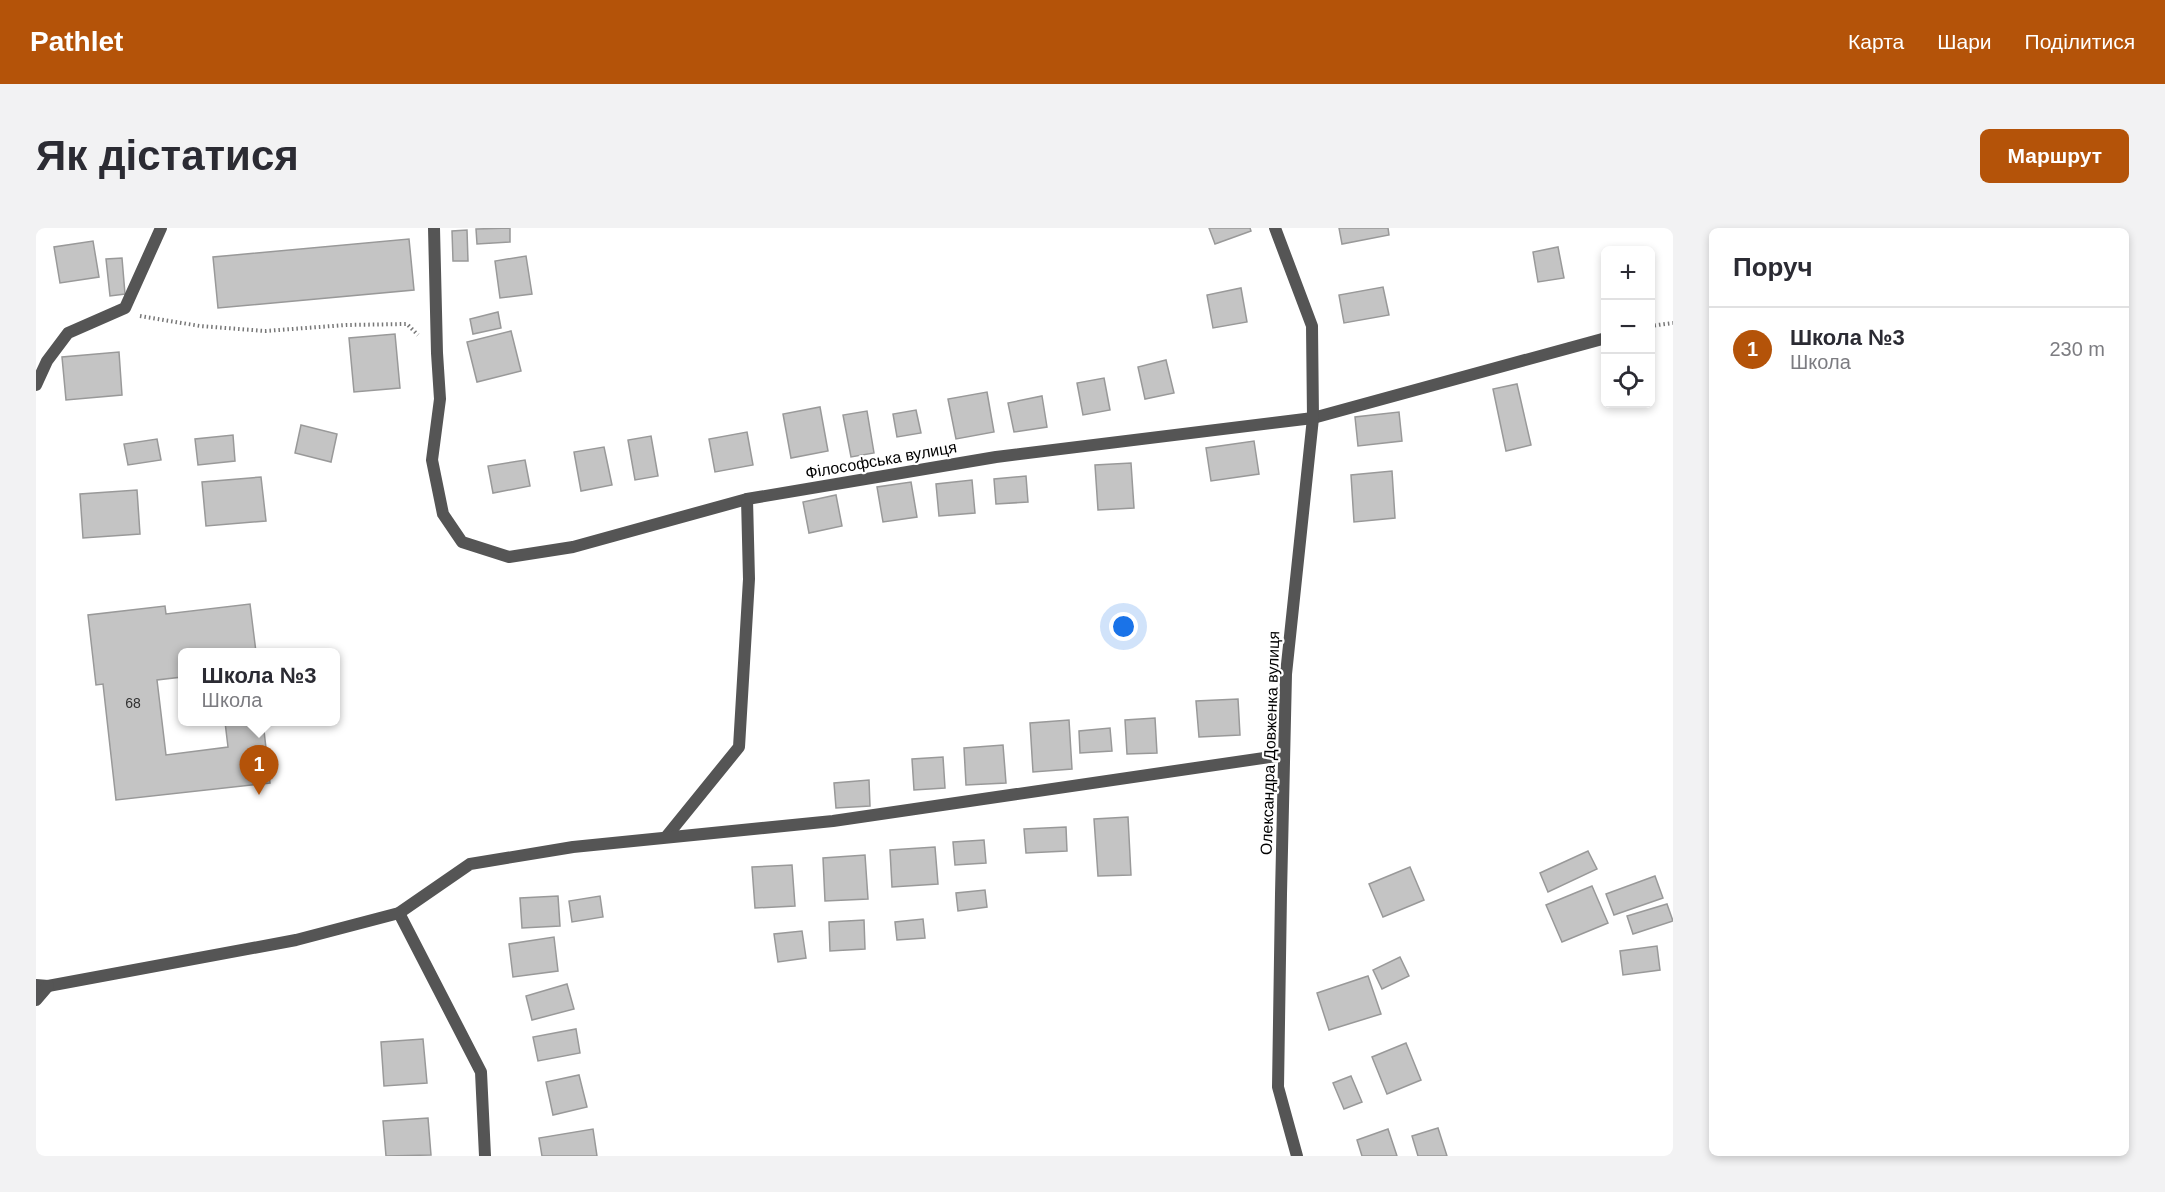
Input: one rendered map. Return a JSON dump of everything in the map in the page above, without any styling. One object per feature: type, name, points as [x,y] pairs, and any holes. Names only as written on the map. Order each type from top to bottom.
[{"type":"street","points":[[36,385],[47,361],[68,333],[125,308],[161,228]]},
{"type":"street","points":[[434,228],[437,353]]},
{"type":"street","name":"Олександра Довженка вулиця","points":[[1275,228],[1312,326],[1313,418],[1286,674],[1284,755],[1278,1087],[1297,1156]]},
{"type":"street","name":"Філософська вулиця","points":[[437,353],[440,399],[432,460],[443,514],[462,542],[509,557],[573,548],[747,499],[996,457],[1313,418],[1601,339]]},
{"type":"street","points":[[666,837],[739,747],[749,579],[747,499]]},
{"type":"street","points":[[36,1000],[42,986],[296,940],[399,913],[470,864],[573,847],[833,821],[1284,755]]},
{"type":"street","points":[[399,913],[481,1072],[485,1156]]},
{"type":"path","points":[[115,312],[200,326],[265,331],[346,325],[406,324],[437,353]]},
{"type":"path","points":[[1655,325],[1673,323]]},
{"type":"building","points":[[510,228],[510,242],[477,244],[476,229]]},
{"type":"building","points":[[1209,228],[1250,228],[1251,231],[1215,244]]},
{"type":"building","points":[[1339,228],[1388,228],[1389,235],[1342,244]]},
{"type":"building","points":[[467,230],[468,261],[453,261],[452,231]]},
{"type":"building","points":[[409,239],[414,290],[218,308],[213,257]]},
{"type":"building","points":[[93,241],[99,277],[60,283],[54,247]]},
{"type":"building","points":[[1558,247],[1564,278],[1538,282],[1533,252]]},
{"type":"building","points":[[526,256],[532,294],[500,298],[495,261]]},
{"type":"building","points":[[122,258],[125,294],[110,296],[106,259]]},
{"type":"building","points":[[1383,287],[1389,315],[1344,323],[1339,295]]},
{"type":"building","points":[[1241,288],[1247,322],[1213,328],[1207,295]]},
{"type":"building","points":[[498,312],[501,328],[473,334],[470,319]]},
{"type":"building","points":[[511,331],[521,371],[477,382],[467,342]]},
{"type":"building","points":[[395,334],[400,388],[354,392],[349,338]]},
{"type":"building","points":[[119,352],[122,395],[66,400],[62,357]]},
{"type":"building","points":[[1166,360],[1174,393],[1145,399],[1138,367]]},
{"type":"building","points":[[1104,378],[1110,410],[1083,415],[1077,383]]},
{"type":"building","points":[[1517,384],[1531,445],[1506,451],[1493,389]]},
{"type":"building","points":[[987,392],[994,432],[956,439],[948,399]]},
{"type":"building","points":[[1042,396],[1047,427],[1014,432],[1008,403]]},
{"type":"building","points":[[820,407],[828,451],[791,458],[783,414]]},
{"type":"building","points":[[916,410],[921,433],[897,437],[893,414]]},
{"type":"building","points":[[867,411],[874,453],[851,457],[843,415]]},
{"type":"building","points":[[1399,412],[1402,441],[1358,446],[1355,417]]},
{"type":"building","points":[[301,425],[337,434],[331,462],[295,453]]},
{"type":"building","points":[[747,432],[753,465],[715,472],[709,439]]},
{"type":"building","points":[[233,435],[235,461],[198,465],[195,439]]},
{"type":"building","points":[[651,436],[658,476],[635,480],[628,440]]},
{"type":"building","points":[[157,439],[161,460],[128,465],[124,444]]},
{"type":"building","points":[[1254,441],[1259,474],[1211,481],[1206,448]]},
{"type":"building","points":[[604,447],[612,485],[581,491],[574,452]]},
{"type":"building","points":[[525,460],[530,486],[493,493],[488,466]]},
{"type":"building","points":[[1131,463],[1134,508],[1098,510],[1095,465]]},
{"type":"building","points":[[1392,471],[1395,518],[1354,522],[1351,475]]},
{"type":"building","points":[[1026,476],[1028,502],[996,504],[994,479]]},
{"type":"building","points":[[261,477],[266,521],[206,526],[202,482]]},
{"type":"building","points":[[972,480],[975,513],[939,516],[936,484]]},
{"type":"building","points":[[911,482],[917,517],[883,522],[877,487]]},
{"type":"building","points":[[137,490],[140,534],[83,538],[80,494]]},
{"type":"building","points":[[836,495],[842,526],[809,533],[803,502]]},
{"type":"building","points":[[250,604],[256,648],[178,648],[178,677],[157,680],[166,755],[228,747],[225,726],[263,726],[270,783],[116,800],[103,684],[96,685],[88,615],[165,606],[166,614]]},
{"type":"building","points":[[1238,699],[1240,735],[1199,737],[1196,701]]},
{"type":"building","points":[[1155,718],[1157,753],[1127,754],[1125,720]]},
{"type":"building","points":[[1069,720],[1072,769],[1033,772],[1030,723]]},
{"type":"building","points":[[1110,728],[1112,751],[1080,753],[1079,731]]},
{"type":"building","points":[[1003,745],[1006,783],[966,785],[964,748]]},
{"type":"building","points":[[943,757],[945,788],[914,790],[912,759]]},
{"type":"building","points":[[869,780],[870,806],[836,808],[834,783]]},
{"type":"building","points":[[1128,817],[1131,875],[1098,876],[1094,819]]},
{"type":"building","points":[[1066,827],[1067,851],[1026,853],[1024,829]]},
{"type":"building","points":[[984,840],[986,863],[955,865],[953,842]]},
{"type":"building","points":[[935,847],[938,884],[892,887],[890,850]]},
{"type":"building","points":[[1588,851],[1597,869],[1548,892],[1540,873]]},
{"type":"building","points":[[865,855],[868,899],[825,901],[823,858]]},
{"type":"building","points":[[792,865],[795,906],[755,908],[752,867]]},
{"type":"building","points":[[1410,867],[1424,900],[1383,917],[1369,884]]},
{"type":"building","points":[[1655,876],[1663,898],[1614,915],[1606,894]]},
{"type":"building","points":[[1592,886],[1608,923],[1562,942],[1546,905]]},
{"type":"building","points":[[985,890],[987,907],[958,911],[956,893]]},
{"type":"building","points":[[558,896],[560,926],[522,928],[520,898]]},
{"type":"building","points":[[600,896],[603,917],[572,922],[569,901]]},
{"type":"building","points":[[1667,904],[1673,921],[1633,934],[1627,916]]},
{"type":"building","points":[[923,919],[925,938],[897,940],[895,922]]},
{"type":"building","points":[[864,920],[865,949],[830,951],[829,922]]},
{"type":"building","points":[[802,931],[806,958],[778,962],[774,934]]},
{"type":"building","points":[[554,937],[558,971],[513,977],[509,944]]},
{"type":"building","points":[[1657,946],[1660,970],[1623,975],[1620,951]]},
{"type":"building","points":[[1400,957],[1409,976],[1382,989],[1373,970]]},
{"type":"building","points":[[1368,976],[1381,1014],[1329,1030],[1317,993]]},
{"type":"building","points":[[567,984],[574,1009],[532,1020],[526,996]]},
{"type":"building","points":[[576,1029],[580,1053],[538,1061],[533,1037]]},
{"type":"building","points":[[423,1039],[427,1083],[384,1086],[381,1042]]},
{"type":"building","points":[[1406,1043],[1421,1080],[1387,1094],[1372,1057]]},
{"type":"building","points":[[579,1075],[587,1107],[553,1115],[546,1082]]},
{"type":"building","points":[[1351,1076],[1362,1102],[1344,1109],[1333,1083]]},
{"type":"building","points":[[428,1118],[431,1155],[386,1156],[383,1121]]},
{"type":"building","points":[[1438,1128],[1447,1156],[1418,1156],[1412,1136]]},
{"type":"building","points":[[593,1129],[597,1156],[542,1156],[539,1138]]},
{"type":"building","points":[[1388,1129],[1397,1156],[1362,1156],[1357,1140]]},
{"type":"place","name":"Школа №3","points":[[259,795]]}]
